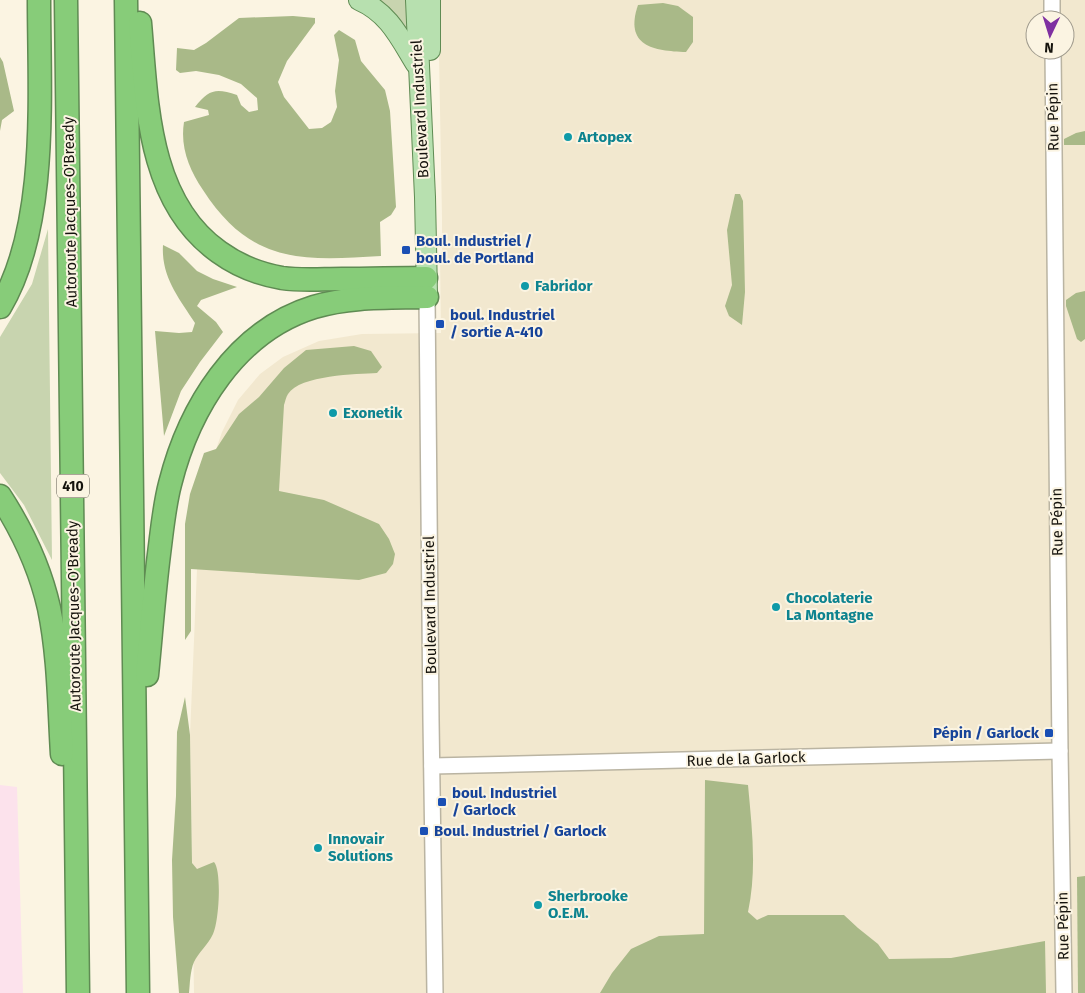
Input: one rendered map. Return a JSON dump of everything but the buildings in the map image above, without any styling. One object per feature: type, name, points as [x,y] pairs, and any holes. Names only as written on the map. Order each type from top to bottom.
[{"type":"highway","points":[[0,307],[13,284],[34,195],[39,131],[39,0]]},
{"type":"highway","name":"Autoroute Jacques-O'Bready","points":[[66,0],[78,982]]},
{"type":"highway","points":[[126,0],[138,993]]},
{"type":"highway","points":[[138,0],[146,97],[160,167],[176,206],[188,223],[204,240],[224,256],[239,264],[255,271],[278,277],[426,288]]},
{"type":"highway","points":[[0,278],[19,241],[34,195]]},
{"type":"highway","points":[[136,795],[155,592],[165,508],[176,463],[203,402],[221,374],[243,349],[272,326],[312,308],[341,300],[426,288]]},
{"type":"highway","points":[[0,496],[18,526],[32,556],[44,589],[52,627],[78,982]]},
{"type":"main road","points":[[359,0],[380,12],[392,24],[418,66]]},
{"type":"main road","name":"Boulevard Industriel","points":[[416,0],[426,288]]},
{"type":"main road","name":"Boulevard Industriel","points":[[425,217],[430,67],[430,0]]},
{"type":"street","name":"Rue Pépin","points":[[1053,60],[1064,993]]},
{"type":"street","name":"Boulevard Industriel","points":[[426,288],[435,993]]},
{"type":"street","name":"Rue de la Garlock","points":[[432,766],[1060,751]]},
{"type":"shaded area","points":[[438,0],[1085,0],[1085,993],[194,993],[190,735],[197,569],[202,504],[211,464],[222,432],[238,400],[260,374],[283,357],[319,341],[362,334],[441,333],[440,256],[442,255]]},
{"type":"shaded area","points":[[0,785],[17,787],[23,993],[0,993]]},
{"type":"green space","points":[[372,0],[409,0],[410,28],[407,31]]},
{"type":"green space","points":[[663,3],[678,6],[693,17],[693,42],[686,52],[653,48],[644,44],[638,38],[635,29],[635,19],[638,5]]},
{"type":"green space","points":[[293,16],[315,18],[315,23],[287,61],[278,82],[284,97],[309,129],[322,128],[331,122],[337,107],[335,91],[339,60],[334,35],[339,30],[355,40],[361,61],[385,90],[390,111],[396,207],[391,215],[380,222],[381,256],[352,258],[302,257],[280,253],[259,245],[240,232],[221,214],[203,190],[190,166],[183,140],[184,122],[209,115],[208,110],[195,107],[200,101],[209,93],[224,91],[237,95],[241,105],[249,112],[258,110],[257,98],[241,84],[219,75],[196,71],[180,73],[176,70],[177,48],[194,50],[239,18]]},
{"type":"green space","points":[[0,57],[3,62],[14,111],[2,120],[0,131]]},
{"type":"green space","points":[[1085,131],[1085,145],[1064,145],[1064,139]]},
{"type":"green space","points":[[735,194],[740,194],[743,201],[745,292],[742,325],[729,316],[725,306],[732,285],[727,230]]},
{"type":"green space","points":[[48,229],[52,560],[24,505],[0,473],[0,337],[32,284]]},
{"type":"green space","points":[[163,245],[179,253],[197,271],[237,287],[201,300],[197,306],[216,322],[223,332],[181,391],[164,436],[155,331],[192,332],[195,323],[172,287],[165,267]]},
{"type":"green space","points":[[1085,291],[1085,339],[1081,342],[1077,339],[1066,306],[1066,300],[1076,293]]},
{"type":"green space","points":[[354,346],[371,351],[382,367],[377,373],[316,379],[294,388],[287,395],[284,405],[279,491],[324,500],[379,524],[389,539],[395,554],[393,564],[386,573],[359,580],[191,569],[191,631],[185,640],[185,524],[190,494],[204,453],[216,449],[239,414],[259,397],[284,368],[306,350]]},
{"type":"green space","points":[[185,697],[190,735],[192,863],[197,869],[214,862],[218,875],[219,897],[215,928],[211,938],[194,962],[189,993],[179,993],[173,917],[172,860],[177,732]]},
{"type":"green space","points":[[705,780],[748,785],[753,865],[748,912],[757,920],[768,915],[844,915],[878,944],[889,959],[951,958],[1045,941],[1046,993],[600,993],[612,973],[631,949],[659,936],[704,934]]},
{"type":"green space","points":[[1085,876],[1085,993],[1078,993],[1077,877]]},
{"type":"place","name":"Artopex","points":[[568,137]]},
{"type":"place","name":"Boul. Industriel / boul. de Portland","points":[[406,250]]},
{"type":"place","name":"Fabridor","points":[[525,286]]},
{"type":"place","name":"boul. Industriel / sortie A-410","points":[[440,324]]},
{"type":"place","name":"Exonetik","points":[[333,413]]},
{"type":"place","name":"Chocolaterie La Montagne","points":[[776,607]]},
{"type":"place","name":"Pépin / Garlock","points":[[1049,733]]},
{"type":"place","name":"boul. Industriel / Garlock","points":[[442,802]]},
{"type":"place","name":"Boul. Industriel / Garlock","points":[[424,831]]},
{"type":"place","name":"Innovair Solutions","points":[[318,848]]},
{"type":"place","name":"Sherbrooke O.E.M.","points":[[538,905]]}]
